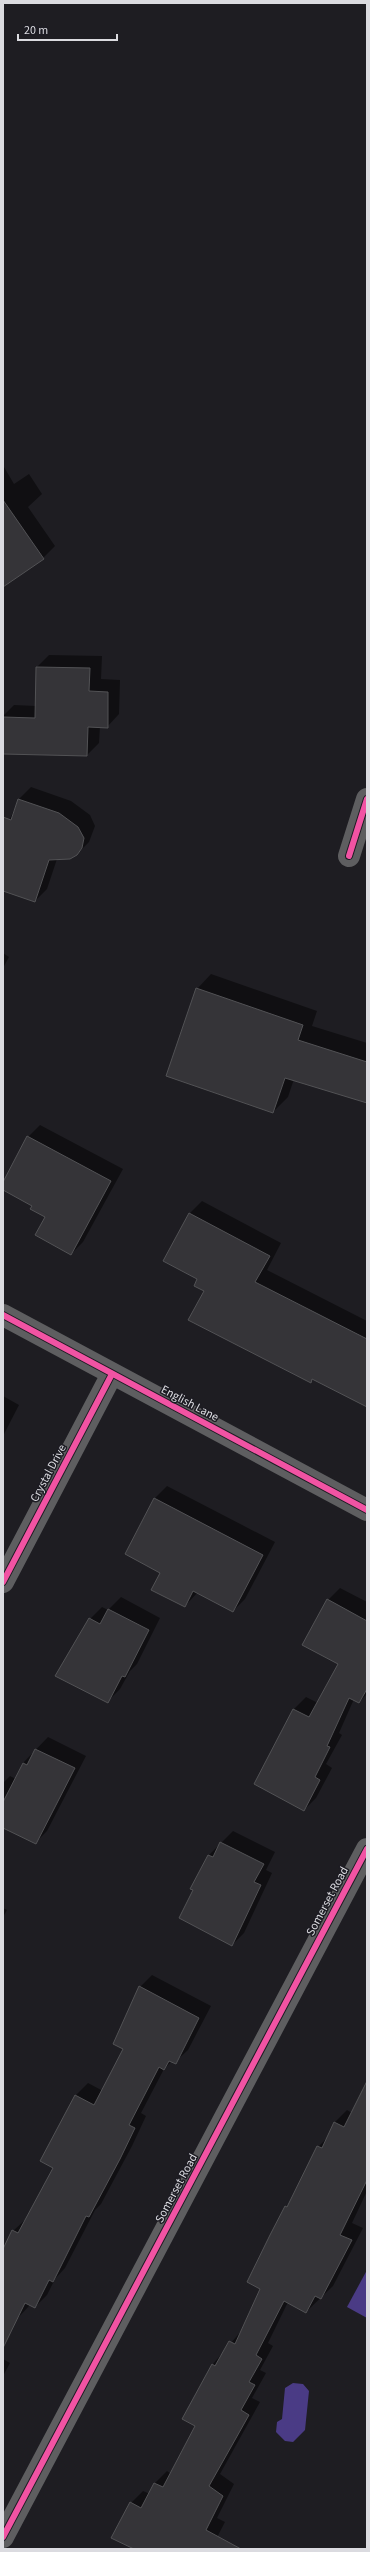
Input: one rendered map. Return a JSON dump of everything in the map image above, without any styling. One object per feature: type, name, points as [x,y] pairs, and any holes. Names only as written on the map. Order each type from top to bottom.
[{"type":"street","points":[[349,856],[367,799]]},
{"type":"street","name":"English Lane","points":[[3,1315],[367,1510]]},
{"type":"street","name":"Crystal Drive","points":[[3,1582],[112,1374]]},
{"type":"street","name":"Somerset Road","points":[[3,2537],[367,1849]]},
{"type":"shaded area","points":[[367,2270],[367,2318],[347,2307]]},
{"type":"shaded area","points":[[293,2383],[303,2384],[309,2391],[305,2430],[293,2442],[285,2441],[276,2432],[277,2422],[282,2419],[285,2388]]},
{"type":"building","points":[[3,500],[44,559],[3,587]]},
{"type":"building","points":[[36,667],[90,668],[89,691],[108,692],[108,728],[88,727],[87,756],[3,754],[3,717],[35,718]]},
{"type":"building","points":[[18,799],[59,813],[78,827],[84,838],[82,848],[77,855],[70,859],[49,860],[35,902],[3,891],[3,817],[11,820]]},
{"type":"building","points":[[196,988],[303,1025],[298,1040],[367,1062],[367,1103],[285,1078],[273,1113],[166,1076]]},
{"type":"building","points":[[27,1136],[111,1181],[71,1255],[35,1235],[45,1217],[30,1209],[32,1206],[3,1190],[3,1182]]},
{"type":"building","points":[[189,1213],[270,1256],[255,1282],[367,1339],[367,1407],[312,1379],[311,1383],[188,1320],[204,1291],[194,1286],[197,1279],[163,1261]]},
{"type":"building","points":[[154,1498],[263,1555],[233,1612],[193,1591],[185,1607],[151,1590],[160,1573],[125,1554]]},
{"type":"building","points":[[327,1599],[367,1621],[367,1689],[359,1703],[349,1698],[327,1746],[330,1747],[315,1777],[320,1780],[304,1811],[254,1784],[293,1709],[309,1717],[338,1664],[302,1645]]},
{"type":"building","points":[[108,1609],[149,1630],[125,1677],[122,1676],[108,1703],[55,1676],[89,1618],[100,1624]]},
{"type":"building","points":[[35,1749],[75,1768],[36,1844],[3,1828],[3,1802],[23,1763],[27,1765]]},
{"type":"building","points":[[220,1842],[264,1864],[254,1882],[261,1885],[232,1946],[179,1918],[193,1890],[190,1889],[208,1855],[213,1857]]},
{"type":"building","points":[[139,1986],[199,2018],[176,2064],[169,2061],[164,2070],[159,2067],[129,2125],[135,2128],[120,2159],[89,2217],[86,2216],[53,2282],[49,2280],[35,2308],[25,2303],[3,2348],[3,2249],[12,2230],[18,2233],[53,2168],[40,2161],[75,2095],[94,2105],[123,2049],[113,2044]]},
{"type":"building","points":[[367,2081],[367,2180],[340,2235],[352,2240],[321,2299],[315,2296],[306,2313],[284,2301],[256,2355],[262,2359],[249,2382],[255,2385],[241,2410],[249,2415],[209,2486],[223,2496],[206,2530],[241,2549],[134,2549],[111,2538],[130,2502],[141,2508],[154,2483],[163,2487],[195,2426],[182,2419],[212,2364],[215,2366],[229,2341],[235,2344],[260,2289],[247,2282],[270,2235],[285,2206],[287,2207],[317,2146],[322,2148],[334,2122],[344,2127]]},
{"type":"cycle path","points":[[349,856],[367,799]]},
{"type":"cycle path","points":[[3,1315],[367,1510]]},
{"type":"cycle path","points":[[3,1582],[112,1374]]},
{"type":"cycle path","points":[[3,2537],[367,1849]]}]
